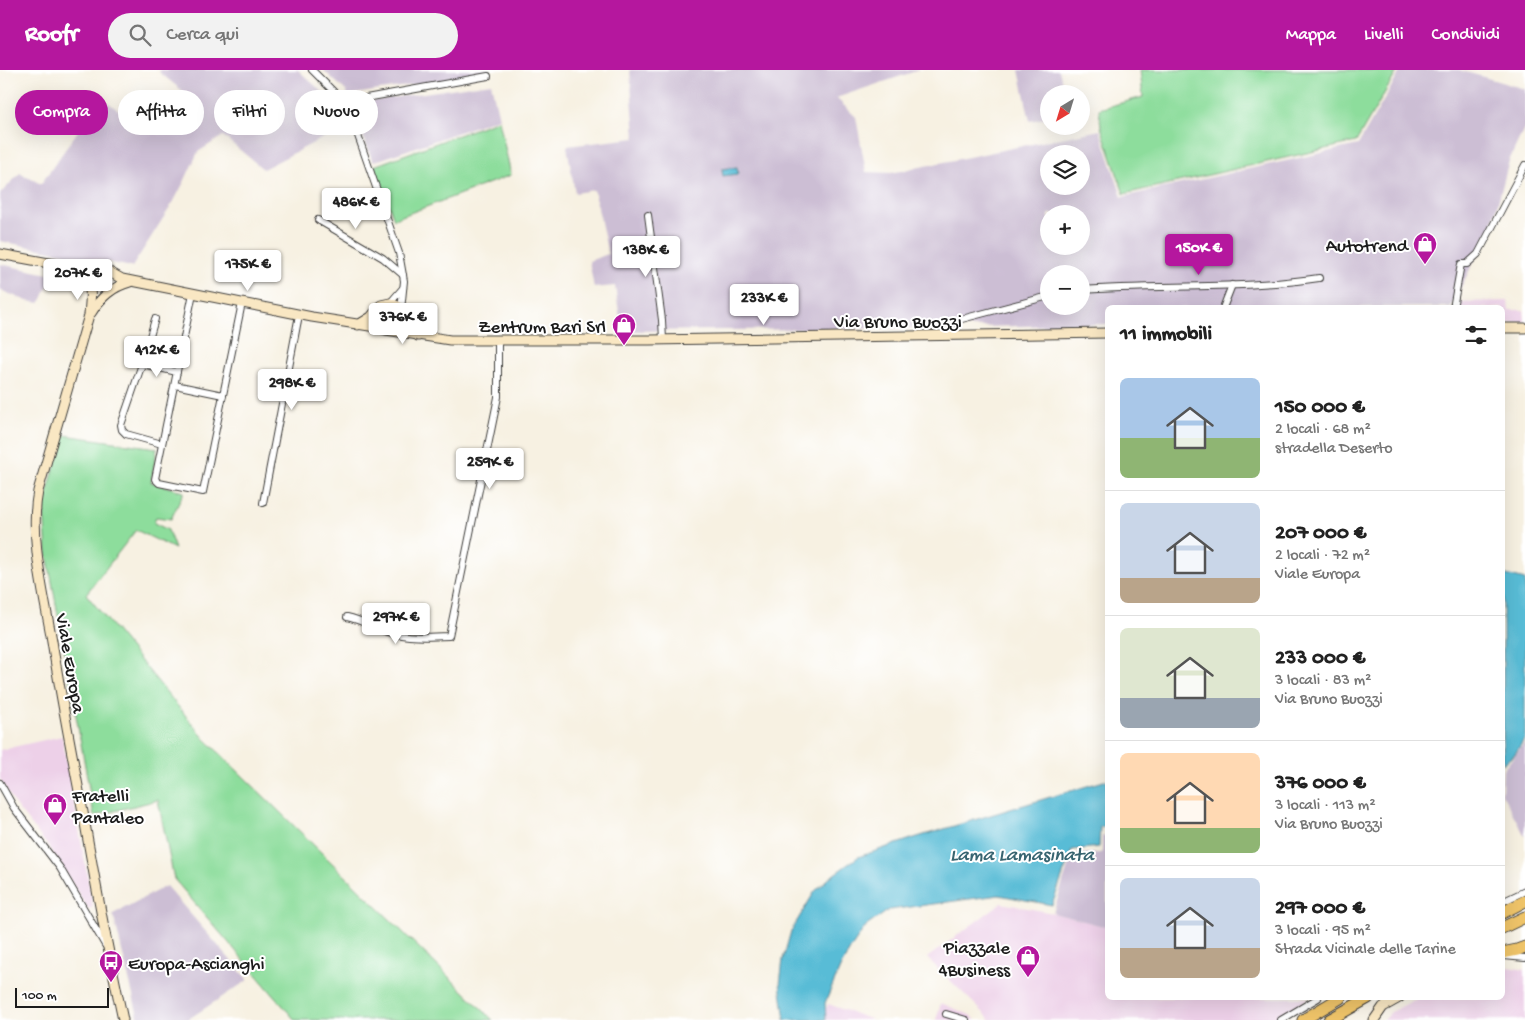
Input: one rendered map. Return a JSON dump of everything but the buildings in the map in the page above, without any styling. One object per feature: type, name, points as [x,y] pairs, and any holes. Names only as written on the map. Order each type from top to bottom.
[{"type":"highway","points":[[1505,911],[1525,901]]},
{"type":"highway","points":[[1505,927],[1525,917]]},
{"type":"highway","points":[[1505,953],[1525,946]]},
{"type":"highway","points":[[1303,1020],[1337,1000]]},
{"type":"highway","points":[[1329,1020],[1364,1000]]},
{"type":"main road","points":[[0,254],[64,266],[106,270],[122,279],[358,325],[376,313],[381,305],[390,303],[394,304],[411,330],[419,336]]},
{"type":"main road","points":[[64,266],[83,277],[96,293],[104,294],[121,284],[134,281]]},
{"type":"main road","points":[[89,315],[91,275],[98,270]]},
{"type":"main road","points":[[89,315],[98,301],[113,287],[114,279],[110,272]]},
{"type":"main road","points":[[376,313],[376,322],[386,330],[399,327],[402,314]]},
{"type":"main road","name":"Viale Europa","points":[[89,315],[38,491],[35,526],[57,674],[123,1020]]},
{"type":"main road","name":"Via Bruno Buozzi","points":[[358,325],[450,340],[663,340],[1105,333]]},
{"type":"main road","points":[[1505,328],[1521,328]]},
{"type":"main road","points":[[1374,1020],[1383,1007],[1395,1000]]},
{"type":"street","points":[[312,70],[332,90]]},
{"type":"street","points":[[378,96],[488,76]]},
{"type":"street","points":[[358,135],[399,253],[404,275],[402,314]]},
{"type":"street","points":[[1454,305],[1461,264],[1467,264],[1478,254],[1525,165]]},
{"type":"street","points":[[648,215],[663,340]]},
{"type":"street","points":[[318,220],[383,258],[404,275]]},
{"type":"street","points":[[383,258],[393,258],[399,253]]},
{"type":"street","points":[[1090,290],[1232,285],[1302,281],[1319,278]]},
{"type":"street","points":[[1225,305],[1232,285]]},
{"type":"street","points":[[390,303],[404,287]]},
{"type":"street","points":[[193,293],[155,479],[159,483],[203,492],[242,303]]},
{"type":"street","points":[[945,336],[946,330],[958,320],[1040,298]]},
{"type":"street","points":[[263,503],[299,315]]},
{"type":"street","points":[[155,319],[121,425],[122,430],[126,434],[162,444]]},
{"type":"street","points":[[347,617],[358,619],[389,632],[408,636],[449,636],[498,397],[498,340]]},
{"type":"street","points":[[142,364],[177,372]]},
{"type":"street","points":[[174,385],[223,395]]},
{"type":"street","points":[[0,783],[14,808],[60,868],[108,949]]},
{"type":"street","points":[[1505,901],[1525,891]]},
{"type":"street","points":[[1505,955],[1525,958]]},
{"type":"street","points":[[1280,1020],[1315,1000]]},
{"type":"street","points":[[946,1014],[966,1020]]},
{"type":"shaded area","points":[[161,70],[298,70],[320,90],[295,90],[295,135],[329,135],[263,169],[223,136],[198,152],[174,201],[132,267],[0,241],[0,194],[20,173],[41,184],[75,135],[108,135],[108,103],[118,110],[118,135],[204,135],[204,90],[181,90],[159,72]]},
{"type":"shaded area","points":[[323,70],[489,70],[490,73],[378,90],[345,90]]},
{"type":"shaded area","points":[[630,70],[919,70],[836,98],[856,117],[866,172],[891,173],[1076,135],[1090,135],[1090,132],[1100,130],[1122,197],[1358,145],[1401,70],[1459,70],[1525,89],[1525,126],[1509,161],[1492,225],[1452,305],[1105,305],[1105,324],[622,331],[615,286],[594,288],[589,261],[608,254],[594,190],[575,193],[567,146],[635,138]]},
{"type":"shaded area","points":[[1019,70],[1059,70],[1063,85],[1040,85],[1040,119],[1030,121]]},
{"type":"shaded area","points":[[491,83],[499,118],[373,162],[363,135],[378,135],[378,100]]},
{"type":"shaded area","points":[[0,264],[53,275],[40,303],[27,301],[0,290]]},
{"type":"shaded area","points":[[1508,301],[1509,310],[1524,310],[1525,322],[1505,323],[1505,305],[1456,305],[1456,302]]},
{"type":"shaded area","name":"Fratelli Pantaleo","points":[[62,736],[93,907],[88,909],[48,846],[16,806],[0,779],[0,750]]},
{"type":"shaded area","points":[[1525,742],[1525,836],[1505,799],[1505,767]]},
{"type":"shaded area","points":[[1102,836],[1105,836],[1105,926],[1053,913],[1072,854],[1102,853]]},
{"type":"shaded area","points":[[166,886],[248,980],[187,1020],[139,1020],[113,914]]},
{"type":"shaded area","name":"Piazzale 4Business","points":[[1001,903],[1053,913],[1105,926],[1105,1000],[1306,1000],[1274,1020],[991,1020],[927,958]]},
{"type":"shaded area","points":[[1505,966],[1525,970],[1525,1020],[1383,1020],[1391,1012],[1414,1000],[1505,1000]]},
{"type":"shaded area","points":[[941,1003],[970,1015],[976,1020],[936,1020]]},
{"type":"shaded area","points":[[828,1004],[872,1020],[826,1020],[825,1012]]},
{"type":"green space","points":[[1140,70],[1398,70],[1356,142],[1124,194],[1101,127],[1099,109],[1143,97]]},
{"type":"green space","points":[[499,120],[511,175],[394,219],[374,166]]},
{"type":"green space","points":[[64,435],[157,448],[151,482],[184,492],[171,519],[156,517],[154,523],[168,530],[175,549],[136,530],[86,594],[204,738],[493,1020],[295,1020],[174,879],[158,800],[94,816],[47,554],[45,500]]},
{"type":"water","points":[[737,167],[738,174],[723,176],[722,169]]},
{"type":"water","points":[[1505,575],[1525,580],[1525,738],[1515,754],[1505,762]]},
{"type":"water","name":"Lama Lamasinata","points":[[1105,781],[1105,827],[1100,827],[1099,847],[1072,850],[1052,905],[999,895],[889,910],[865,927],[851,948],[825,1003],[826,1020],[785,1020],[780,984],[783,959],[791,931],[815,891],[858,857],[914,838]]},
{"type":"place","name":"Autotrend","points":[[1425,265]]},
{"type":"place","name":"Zentrum Bari Srl","points":[[624,346]]},
{"type":"place","name":"Fratelli Pantaleo","points":[[55,826]]},
{"type":"place","name":"Piazzale 4Business","points":[[1028,978]]},
{"type":"place","name":"Europa-Ascianghi","points":[[111,983]]}]
